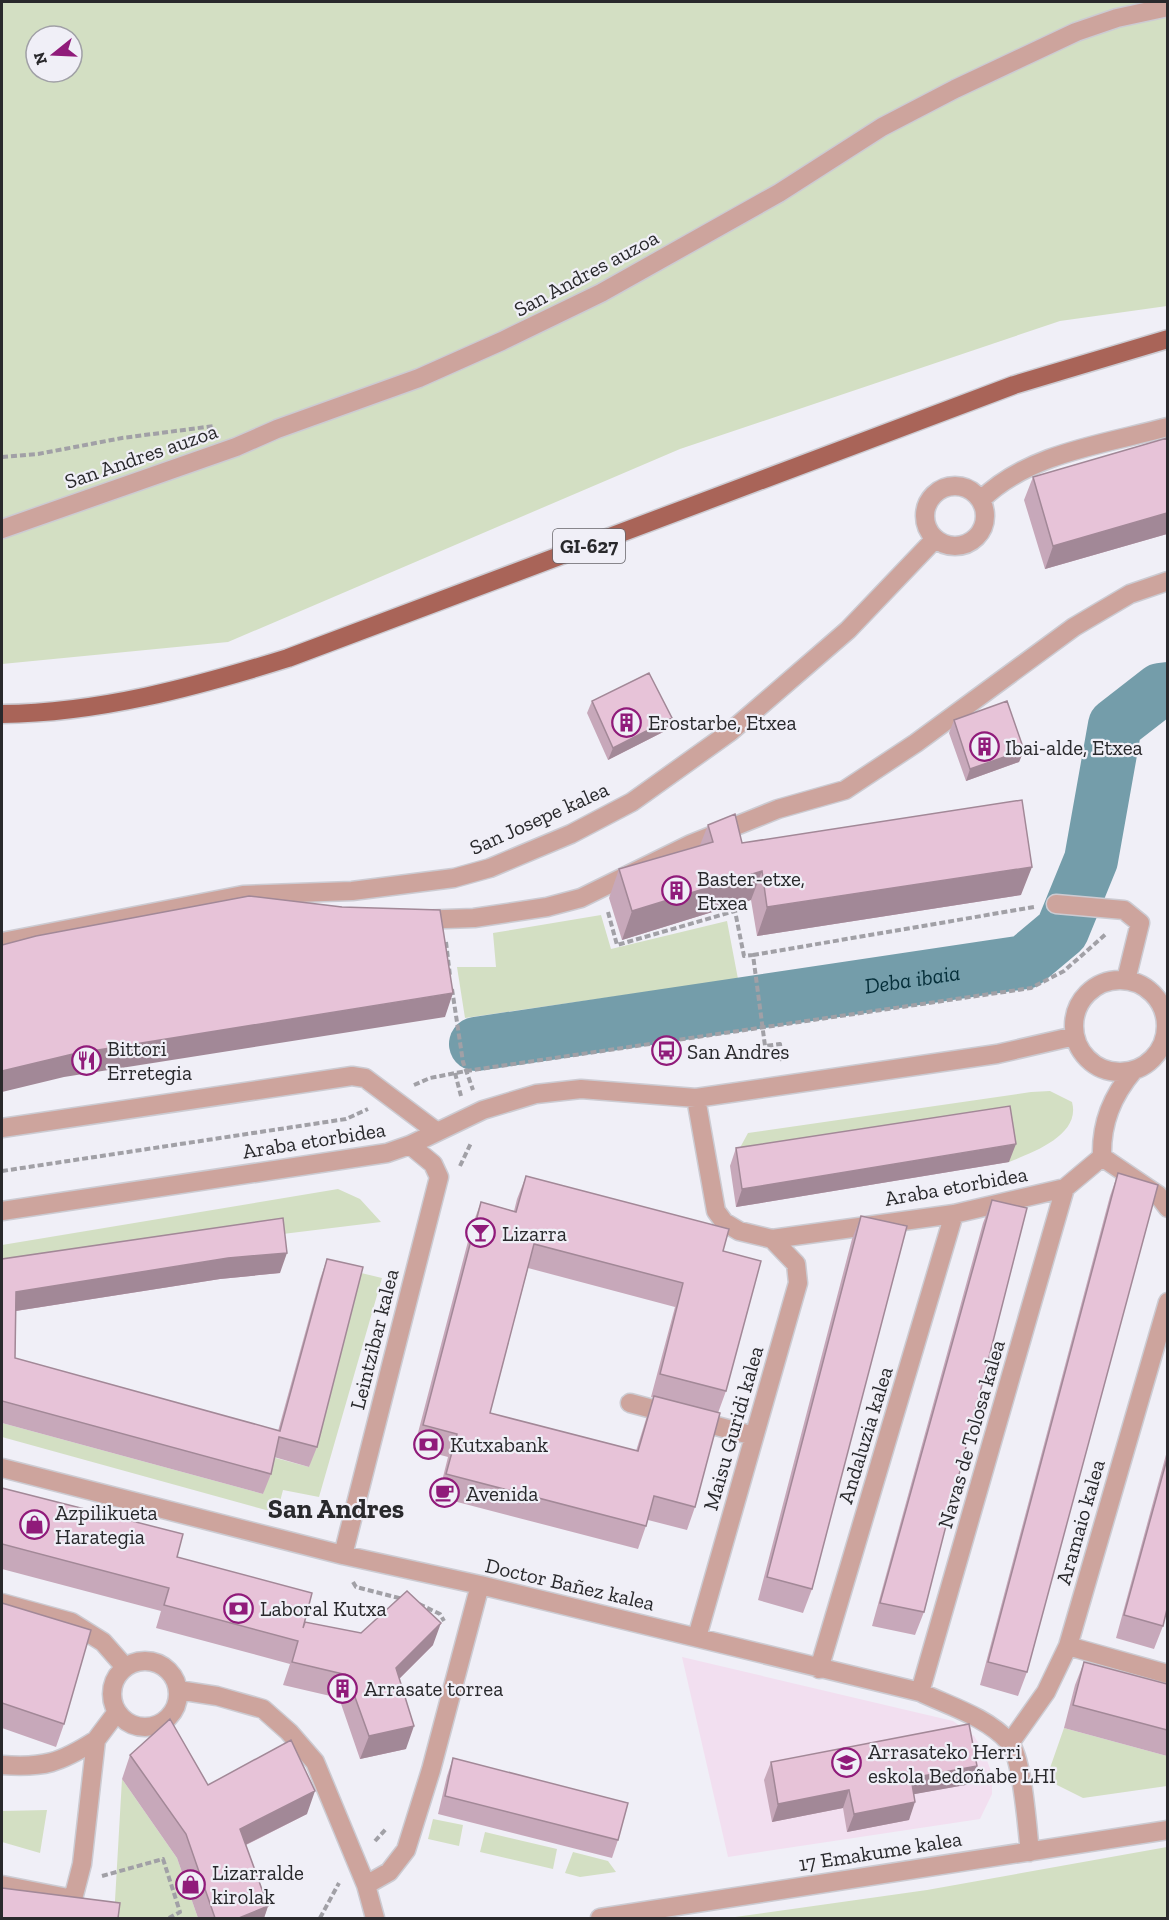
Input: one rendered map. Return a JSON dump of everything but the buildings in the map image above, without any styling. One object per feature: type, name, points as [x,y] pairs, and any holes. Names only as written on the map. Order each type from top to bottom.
[{"type":"main road","name":"GI-627","points":[[2,714],[71,709],[165,693],[288,658],[1014,385],[1167,339]]},
{"type":"street","name":"San Andres auzoa","points":[[2,529],[236,447],[277,429],[419,378],[482,351],[601,293],[778,193],[882,127],[955,89],[1076,32],[1117,18],[1167,8]]},
{"type":"street","points":[[981,500],[996,484],[1018,471],[1067,453],[1167,427]]},
{"type":"street","points":[[955,486],[974,492],[981,500],[986,518],[978,536],[962,546],[943,544],[929,530],[926,510],[936,493],[955,486]]},
{"type":"street","name":"San Josepe kalea","points":[[2,942],[243,895],[352,891],[454,878],[490,868],[582,828],[632,802],[730,732],[848,630],[935,538]]},
{"type":"street","points":[[395,920],[443,920],[546,907],[581,898],[691,844],[778,809],[845,790],[916,743],[1074,627],[1130,594],[1167,581]]},
{"type":"street","points":[[243,895],[260,909],[289,912]]},
{"type":"street","points":[[1056,904],[1124,910],[1139,926],[1126,980]]},
{"type":"street","points":[[1112,980],[1126,980],[1151,991],[1162,1007],[1167,1027],[1164,1041],[1157,1054],[1147,1064],[1134,1070],[1119,1072],[1104,1069],[1091,1061],[1081,1050],[1075,1036],[1074,1021],[1078,1007],[1086,994],[1098,985],[1112,980]]},
{"type":"street","name":"Araba etorbidea","points":[[2,1211],[387,1153],[410,1145],[483,1110],[536,1094],[581,1089],[696,1098],[997,1054],[1075,1036]]},
{"type":"street","points":[[1134,1070],[1119,1088],[1108,1113],[1101,1138],[1102,1158],[1158,1195],[1167,1208]]},
{"type":"street","points":[[2,1128],[352,1076],[364,1078],[436,1132]]},
{"type":"street","name":"Araba etorbidea","points":[[696,1098],[716,1211],[724,1222],[739,1231],[772,1239],[954,1214],[1065,1188],[1102,1158]]},
{"type":"street","name":"Leintzibar kalea","points":[[350,1556],[439,1177],[432,1164],[410,1145]]},
{"type":"street","name":"Navas de Tolosa kalea","points":[[920,1692],[1065,1188]]},
{"type":"street","name":"Andaluzia kalea","points":[[819,1669],[954,1214]]},
{"type":"street","name":"Maisu Guridi kalea","points":[[696,1637],[798,1283],[796,1264],[772,1239]]},
{"type":"street","name":"Aramaio kalea","points":[[1010,1743],[1046,1692],[1068,1646],[1167,1302]]},
{"type":"street","points":[[630,1403],[754,1436]]},
{"type":"street","name":"Doctor Bañez kalea","points":[[2,1468],[350,1556],[480,1585],[920,1692],[980,1719],[1010,1743]]},
{"type":"street","points":[[366,1885],[383,1877],[395,1866],[409,1841],[480,1585]]},
{"type":"street","points":[[2,1603],[71,1622],[104,1642],[125,1667]]},
{"type":"street","points":[[1068,1646],[1167,1674]]},
{"type":"street","points":[[135,1662],[158,1663],[167,1669],[178,1690],[173,1711],[156,1725],[134,1725],[117,1712],[113,1703],[113,1683],[125,1667],[135,1662]]},
{"type":"street","points":[[178,1690],[217,1696],[263,1709],[290,1732],[315,1762],[357,1860],[375,1918]]},
{"type":"street","points":[[2,1765],[30,1767],[67,1758],[96,1740],[117,1712]]},
{"type":"street","points":[[2,1885],[74,1899],[91,1800],[96,1740]]},
{"type":"street","points":[[1010,1743],[1020,1776],[1030,1852]]},
{"type":"street","name":"17 Emakume kalea","points":[[600,1918],[1167,1830]]},
{"type":"path","points":[[2,457],[38,454],[122,438],[218,426]]},
{"type":"path","points":[[601,889],[617,945],[735,911],[744,956],[1056,904]]},
{"type":"path","points":[[443,920],[463,1062]]},
{"type":"path","points":[[2,1171],[345,1119],[360,1115],[388,1095],[430,1078],[466,1071],[1030,988],[1064,971],[1105,934],[1114,930],[1139,926]]},
{"type":"path","points":[[753,955],[765,1046],[780,1044],[785,1085]]},
{"type":"path","points":[[350,1556],[351,1579],[356,1587],[418,1603],[440,1614],[447,1625]]},
{"type":"path","points":[[320,1918],[345,1873],[391,1824]]},
{"type":"path","points":[[78,1883],[163,1859],[180,1912],[169,1918]]},
{"type":"shaded area","name":"Arrasateko Herri eskola Bedoñabe LHI","points":[[682,1657],[953,1721],[974,1736],[984,1752],[992,1774],[992,1794],[980,1819],[728,1857]]},
{"type":"green space","points":[[2,2],[1167,2],[1167,306],[1060,321],[680,449],[228,642],[2,664]]},
{"type":"green space","points":[[601,915],[611,949],[727,921],[738,979],[465,1018],[457,967],[496,967],[493,933]]},
{"type":"green space","points":[[1050,1091],[1072,1102],[1073,1114],[1069,1124],[1053,1141],[1009,1162],[730,1166],[748,1133]]},
{"type":"green space","points":[[338,1189],[360,1199],[381,1222],[4,1268],[2,1245]]},
{"type":"green space","points":[[357,1272],[382,1278],[319,1497],[283,1490],[277,1513],[2,1437],[2,1423],[263,1494],[272,1457],[309,1467]]},
{"type":"green space","points":[[1064,1728],[1167,1756],[1167,1786],[1083,1798],[1053,1783],[1050,1768]]},
{"type":"green space","points":[[122,1779],[177,1858],[198,1918],[114,1918]]},
{"type":"green space","points":[[47,1810],[40,1853],[2,1842],[2,1811]]},
{"type":"green space","points":[[433,1819],[463,1825],[459,1846],[428,1839]]},
{"type":"green space","points":[[485,1832],[557,1849],[553,1869],[480,1852]]},
{"type":"green space","points":[[1167,1847],[1167,1918],[728,1918],[927,1890]]},
{"type":"green space","points":[[573,1852],[608,1861],[616,1872],[580,1877],[565,1873]]},
{"type":"waterway","name":"Deba ibaia","points":[[476,1044],[1025,962],[1062,931],[1091,860],[1115,725],[1160,690],[1168,689]]},
{"type":"place","name":"Erostarbe, Etxea","points":[[627,722]]},
{"type":"place","name":"Ibai-alde, Etxea","points":[[984,747]]},
{"type":"place","name":"Baster-etxe, Etxea","points":[[676,890]]},
{"type":"place","name":"San Andres","points":[[666,1051]]},
{"type":"place","name":"Bittori Erretegia","points":[[86,1060]]},
{"type":"place","name":"Lizarra","points":[[481,1233]]},
{"type":"place","name":"Kutxabank","points":[[429,1444]]},
{"type":"place","name":"Avenida","points":[[445,1493]]},
{"type":"place","name":"Azpilikueta Harategia","points":[[34,1524]]},
{"type":"place","name":"Laboral Kutxa","points":[[239,1608]]},
{"type":"place","name":"Arrasate torrea","points":[[343,1688]]},
{"type":"place","name":"Arrasateko Herri eskola Bedoñabe LHI","points":[[847,1763]]},
{"type":"place","name":"Lizarralde kirolak","points":[[191,1884]]},
{"type":"district","name":"San Andres","points":[[336,1509]]}]
